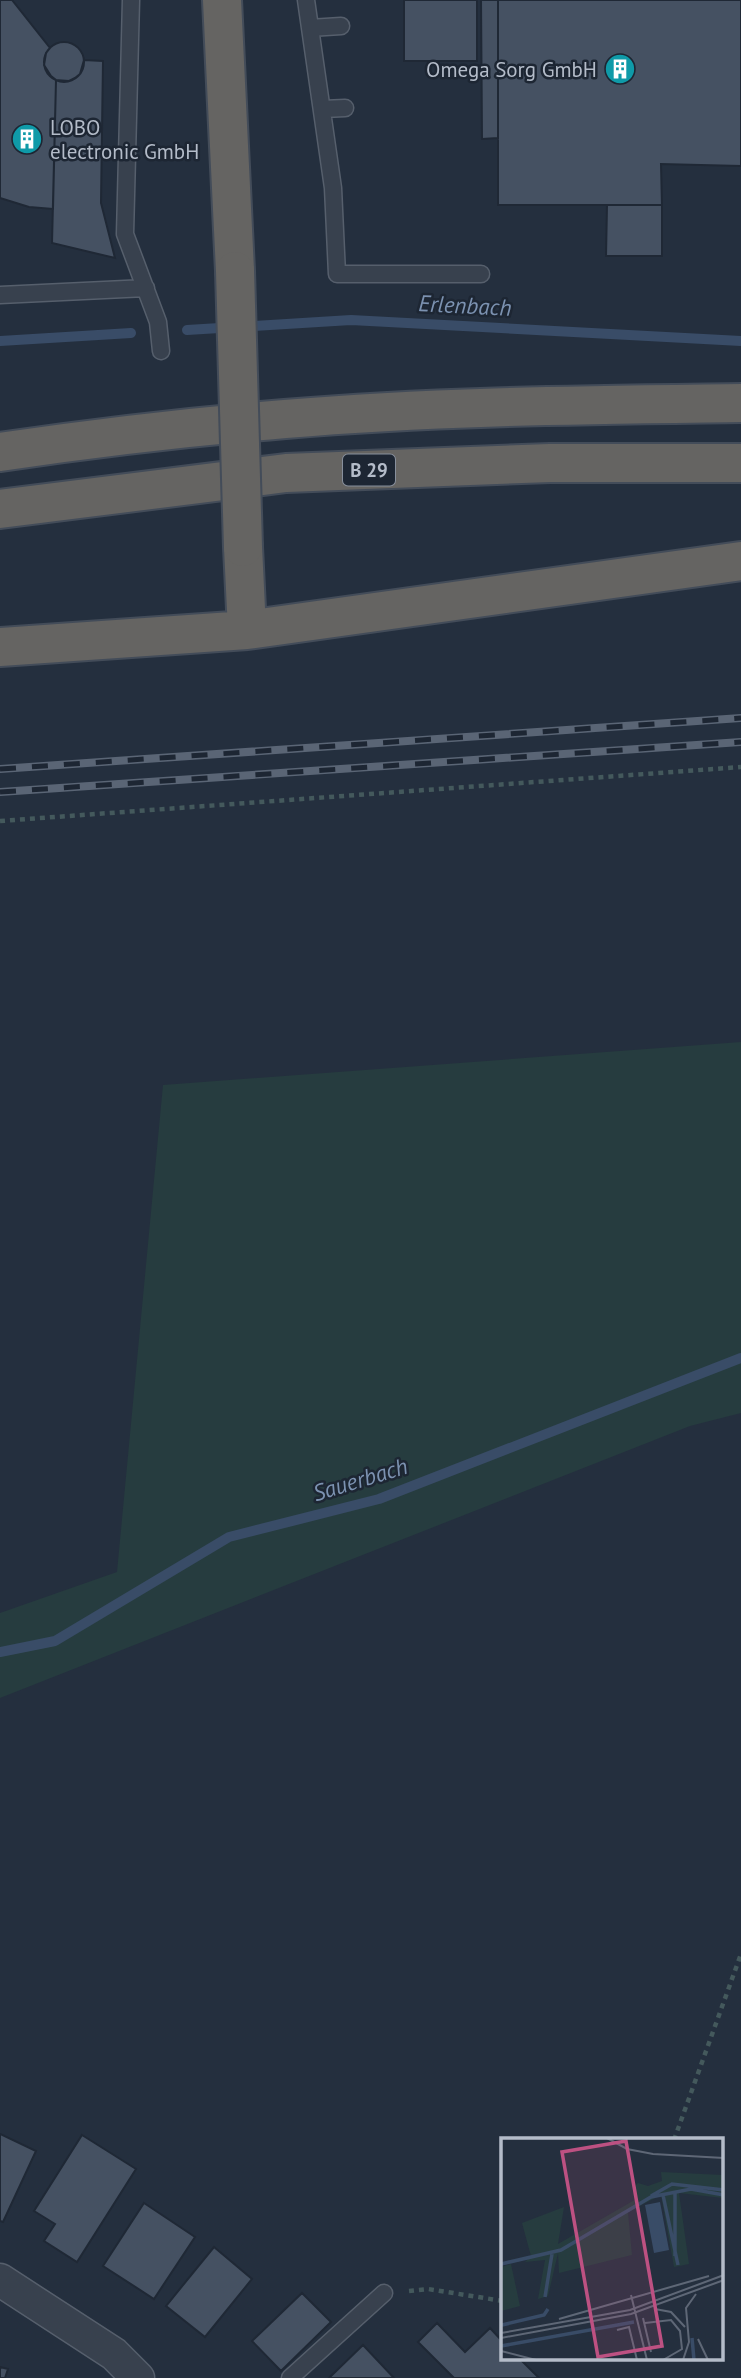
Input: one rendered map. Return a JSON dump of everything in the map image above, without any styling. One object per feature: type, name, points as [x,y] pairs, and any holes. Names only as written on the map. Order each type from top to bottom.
[{"type":"highway","points":[[222,0],[235,271],[247,630]]},
{"type":"highway","points":[[0,452],[97,438],[287,419],[533,406],[741,403]]},
{"type":"highway","points":[[0,424],[97,438]]},
{"type":"highway","name":"B 29","points":[[0,509],[286,473],[550,463],[741,463]]},
{"type":"highway","points":[[0,647],[247,630],[741,561]]},
{"type":"street","points":[[0,2280],[114,2354],[138,2378]]},
{"type":"lane","points":[[131,0],[125,234],[158,322],[160,351]]},
{"type":"lane","points":[[306,0],[333,188],[337,274],[481,274]]},
{"type":"lane","points":[[310,28],[341,26]]},
{"type":"lane","points":[[323,109],[345,108]]},
{"type":"lane","points":[[333,188],[351,188]]},
{"type":"lane","points":[[0,295],[146,288]]},
{"type":"lane","points":[[290,2378],[384,2293]]},
{"type":"path","points":[[0,821],[741,767]]},
{"type":"path","points":[[675,2138],[741,1954]]},
{"type":"path","points":[[384,2293],[428,2289],[501,2301]]},
{"type":"green space","points":[[741,1042],[741,1413],[690,1426],[0,1698],[0,1613],[117,1572],[163,1085]]},
{"type":"building","name":"LOBO electronic GmbH","points":[[0,0],[12,0],[50,48],[46,53],[44,65],[56,80],[53,209],[29,207],[0,198]]},
{"type":"building","points":[[404,0],[477,0],[477,61],[404,61]]},
{"type":"building","points":[[481,0],[498,0],[498,138],[482,139]]},
{"type":"building","name":"Omega Sorg GmbH","points":[[498,0],[741,0],[741,166],[661,164],[662,205],[498,205]]},
{"type":"building","points":[[64,42],[78,48],[84,62],[78,76],[64,82],[50,76],[44,62],[50,48]]},
{"type":"building","points":[[84,60],[103,61],[101,203],[115,258],[52,243],[56,80],[69,81],[75,78],[80,74]]},
{"type":"building","points":[[607,205],[662,205],[662,256],[606,256]]},
{"type":"building","points":[[0,2134],[36,2151],[3,2222],[0,2221]]},
{"type":"building","points":[[82,2135],[136,2169],[77,2262],[44,2241],[55,2224],[34,2211]]},
{"type":"building","points":[[144,2203],[195,2237],[154,2299],[103,2266]]},
{"type":"building","points":[[214,2247],[252,2279],[205,2337],[166,2306]]},
{"type":"building","points":[[302,2293],[331,2322],[281,2371],[252,2341]]},
{"type":"building","points":[[437,2323],[465,2352],[490,2328],[501,2340],[501,2360],[521,2360],[539,2378],[454,2378],[418,2342]]},
{"type":"building","points":[[363,2345],[394,2378],[329,2378]]},
{"type":"building","points":[[0,2367],[8,2369],[5,2378],[0,2378]]},
{"type":"waterway","name":"Erlenbach","points":[[187,330],[351,320],[741,341]]},
{"type":"waterway","name":"Erlenbach","points":[[0,341],[131,333]]},
{"type":"waterway","name":"Sauerbach","points":[[0,1652],[55,1641],[229,1537],[379,1499],[741,1358]]},
{"type":"railway","points":[[0,769],[741,718]]},
{"type":"railway","points":[[0,792],[741,742]]},
{"type":"place","name":"Omega Sorg GmbH","points":[[620,69]]},
{"type":"place","name":"LOBO electronic GmbH","points":[[27,139]]}]
